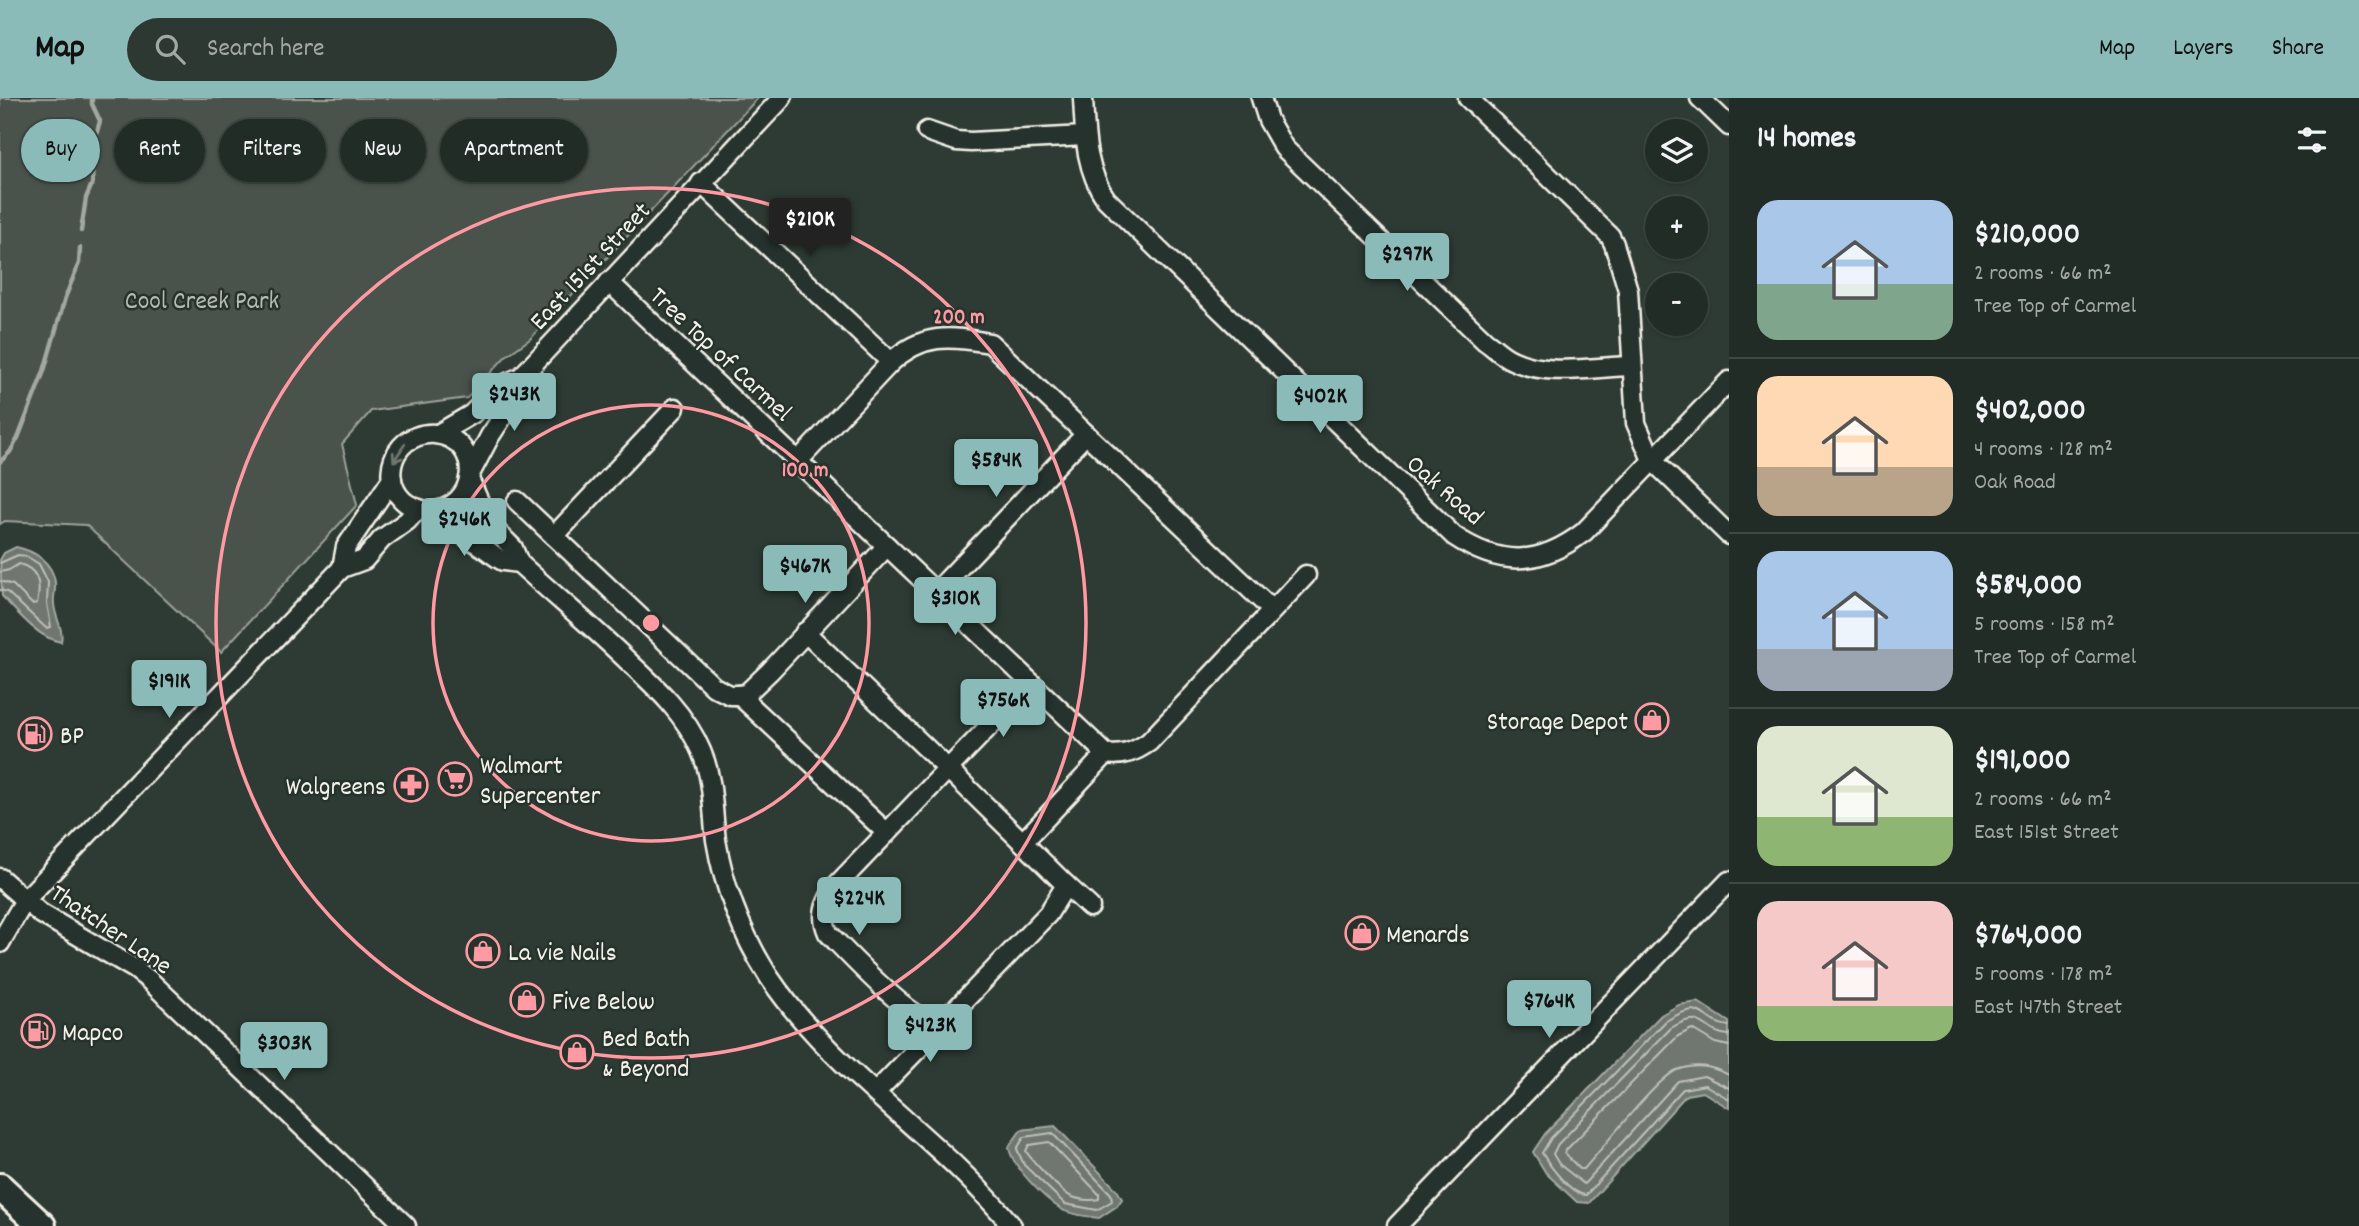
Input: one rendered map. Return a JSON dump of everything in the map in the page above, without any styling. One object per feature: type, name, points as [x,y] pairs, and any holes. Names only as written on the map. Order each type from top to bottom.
[{"type":"highway","points":[[0,1187],[42,1226]]},
{"type":"street","name":"East 151st Street","points":[[438,434],[472,414],[498,387],[521,377],[782,98]]},
{"type":"street","name":"Oak Road","points":[[1083,98],[1084,136],[1090,168],[1096,184],[1124,219],[1464,543],[1497,557],[1532,558],[1566,545],[1584,531],[1729,381]]},
{"type":"street","points":[[1261,98],[1268,120],[1284,148],[1485,341],[1511,360],[1558,369],[1632,366]]},
{"type":"street","points":[[1468,98],[1609,236],[1623,268],[1628,290],[1636,423],[1652,460],[1729,535]]},
{"type":"street","points":[[1700,98],[1729,126]]},
{"type":"street","points":[[927,131],[956,141],[971,142],[1084,136]]},
{"type":"street","points":[[701,183],[891,362]]},
{"type":"street","name":"Tree Top of Carmel","points":[[609,282],[1106,754]]},
{"type":"street","name":"Tree Top of Carmel","points":[[798,461],[907,348],[935,338],[990,343],[1272,610]]},
{"type":"street","name":"East 151st Street","points":[[470,477],[489,436],[515,398],[521,377]]},
{"type":"street","points":[[554,536],[676,408]]},
{"type":"street","points":[[519,563],[501,560],[400,498],[392,479],[393,461],[403,445],[419,435],[438,434],[455,442],[466,456],[470,477],[489,524],[513,548],[519,563],[658,689],[686,724],[701,751],[710,780],[716,838],[722,865],[740,923],[754,954],[792,1010],[816,1036],[972,1182],[1012,1226]]},
{"type":"street","points":[[936,592],[1086,434]]},
{"type":"street","points":[[0,943],[24,900],[342,568],[364,560],[382,539],[422,511],[446,509],[454,504],[461,497],[470,477]]},
{"type":"street","points":[[342,568],[346,547],[392,479]]},
{"type":"street","points":[[517,500],[714,687],[730,695],[746,694],[887,546]]},
{"type":"street","points":[[1023,842],[1106,754],[1135,752],[1149,742],[1306,575]]},
{"type":"street","points":[[805,632],[1090,907]]},
{"type":"street","points":[[957,1009],[943,1018],[931,1020],[917,1016],[828,933],[823,921],[825,905],[834,888],[1031,683]]},
{"type":"street","points":[[739,695],[887,833]]},
{"type":"street","name":"Thatcher Lane","points":[[0,878],[40,913],[135,968],[406,1226]]},
{"type":"street","points":[[1397,1226],[1729,881]]},
{"type":"street","points":[[876,1093],[1048,915],[1066,884]]},
{"type":"street","points":[[0,913],[24,900]]},
{"type":"green space","name":"Cool Creek Park","points":[[0,98],[758,98],[530,339],[506,356],[467,398],[371,411],[342,444],[357,505],[221,652],[86,525],[5,521],[0,524]]},
{"type":"water","points":[[16,547],[41,558],[53,575],[54,604],[61,642],[37,630],[2,596],[0,560],[4,553]]},
{"type":"water","points":[[1698,1002],[1729,1022],[1729,1108],[1703,1092],[1686,1095],[1589,1203],[1577,1202],[1546,1173],[1533,1152],[1545,1134],[1661,1015],[1679,1005]]},
{"type":"water","points":[[1055,1126],[1117,1190],[1122,1199],[1117,1206],[1099,1218],[1069,1213],[1054,1204],[1030,1181],[1011,1155],[1009,1147],[1021,1130]]},
{"type":"waterway","points":[[81,231],[86,198],[92,184],[94,142],[100,121],[92,98]]},
{"type":"waterway","points":[[0,462],[18,438],[44,371],[65,298],[79,263],[80,248]]},
{"type":"place","name":"Storage Depot","points":[[1652,720]]},
{"type":"place","name":"BP","points":[[35,734]]},
{"type":"place","name":"Walmart Supercenter","points":[[455,779]]},
{"type":"place","name":"Walgreens","points":[[411,785]]},
{"type":"place","name":"Menards","points":[[1362,933]]},
{"type":"place","name":"La vie Nails","points":[[483,951]]},
{"type":"place","name":"Five Below","points":[[527,1000]]},
{"type":"place","name":"Mapco","points":[[38,1031]]},
{"type":"place","name":"Bed Bath & Beyond","points":[[577,1052]]}]
